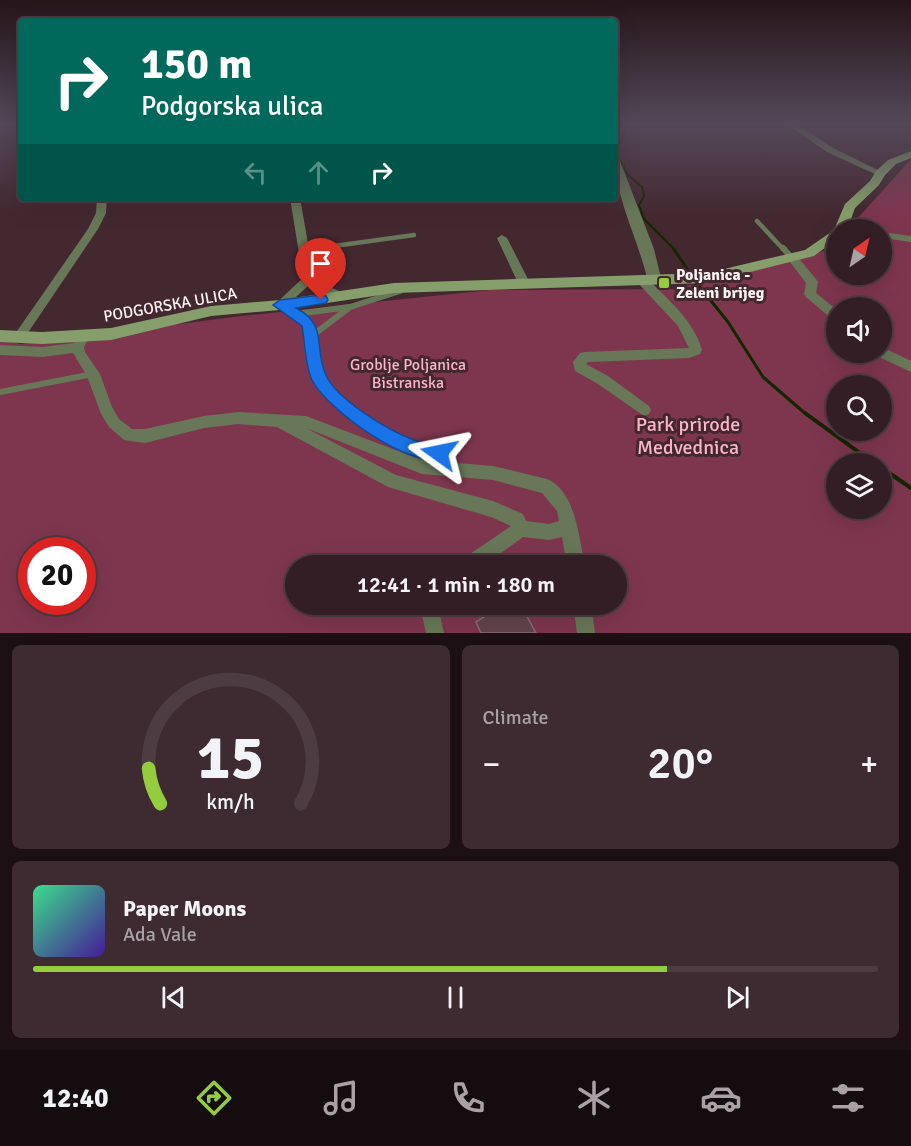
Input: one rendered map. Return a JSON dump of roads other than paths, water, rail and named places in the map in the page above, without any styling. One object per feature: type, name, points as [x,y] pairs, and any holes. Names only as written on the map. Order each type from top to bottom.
[{"type":"main road","name":"PODGORSKA ULICA","points":[[844,219],[849,207],[875,183],[880,173],[892,162],[910,155]]},
{"type":"main road","name":"PODGORSKA ULICA","points":[[0,336],[81,341],[211,311],[346,302],[406,288],[694,278],[809,253],[826,240]]},
{"type":"street","points":[[840,155],[880,173]]},
{"type":"street","points":[[618,170],[646,249],[647,278],[685,326],[696,343],[696,350],[689,353],[585,357],[579,362],[580,367],[585,371],[603,380],[644,410]]},
{"type":"street","points":[[19,337],[93,229],[101,213],[102,201]]},
{"type":"street","points":[[296,201],[309,279],[346,302]]},
{"type":"street","points":[[892,237],[911,239]]},
{"type":"street","points":[[502,238],[524,283]]},
{"type":"street","points":[[791,257],[812,282],[810,294],[826,307]]},
{"type":"street","points":[[280,305],[309,279]]},
{"type":"street","points":[[0,350],[43,352],[81,341]]},
{"type":"street","points":[[81,341],[78,353],[93,374],[110,416],[114,423],[129,435],[145,436],[204,422],[238,418],[306,422],[422,468],[493,473],[547,487],[564,507],[574,555]]},
{"type":"street","points":[[892,357],[911,367]]},
{"type":"street","points":[[275,419],[393,482],[510,515],[517,520],[521,529]]},
{"type":"street","points":[[483,555],[521,529],[549,532],[569,527]]},
{"type":"street","points":[[431,615],[435,633]]},
{"type":"street","points":[[584,615],[586,633]]},
{"type":"lane","points":[[757,221],[791,257]]},
{"type":"lane","points":[[304,250],[414,236]]},
{"type":"lane","points":[[296,314],[346,302]]},
{"type":"lane","points":[[313,335],[346,302]]},
{"type":"lane","points":[[280,305],[309,324],[313,335],[318,377],[350,413],[412,448],[439,453]]},
{"type":"lane","points":[[0,392],[93,374]]},
{"type":"waterway","points":[[618,157],[628,175],[642,187],[644,196],[639,205],[644,219],[673,248]]},
{"type":"waterway","points":[[673,248],[692,276]]},
{"type":"waterway","points":[[695,281],[728,322],[763,377],[807,415]]},
{"type":"waterway","points":[[805,413],[860,453]]},
{"type":"waterway","points":[[892,475],[911,488]]},
{"type":"place","name":"Poljanica - Zeleni brijeg","points":[[664,283]]},
{"type":"park label","name":"Groblje Poljanica Bistranska","points":[[408,373]]},
{"type":"park label","name":"Park prirode Medvednica","points":[[688,436]]}]
